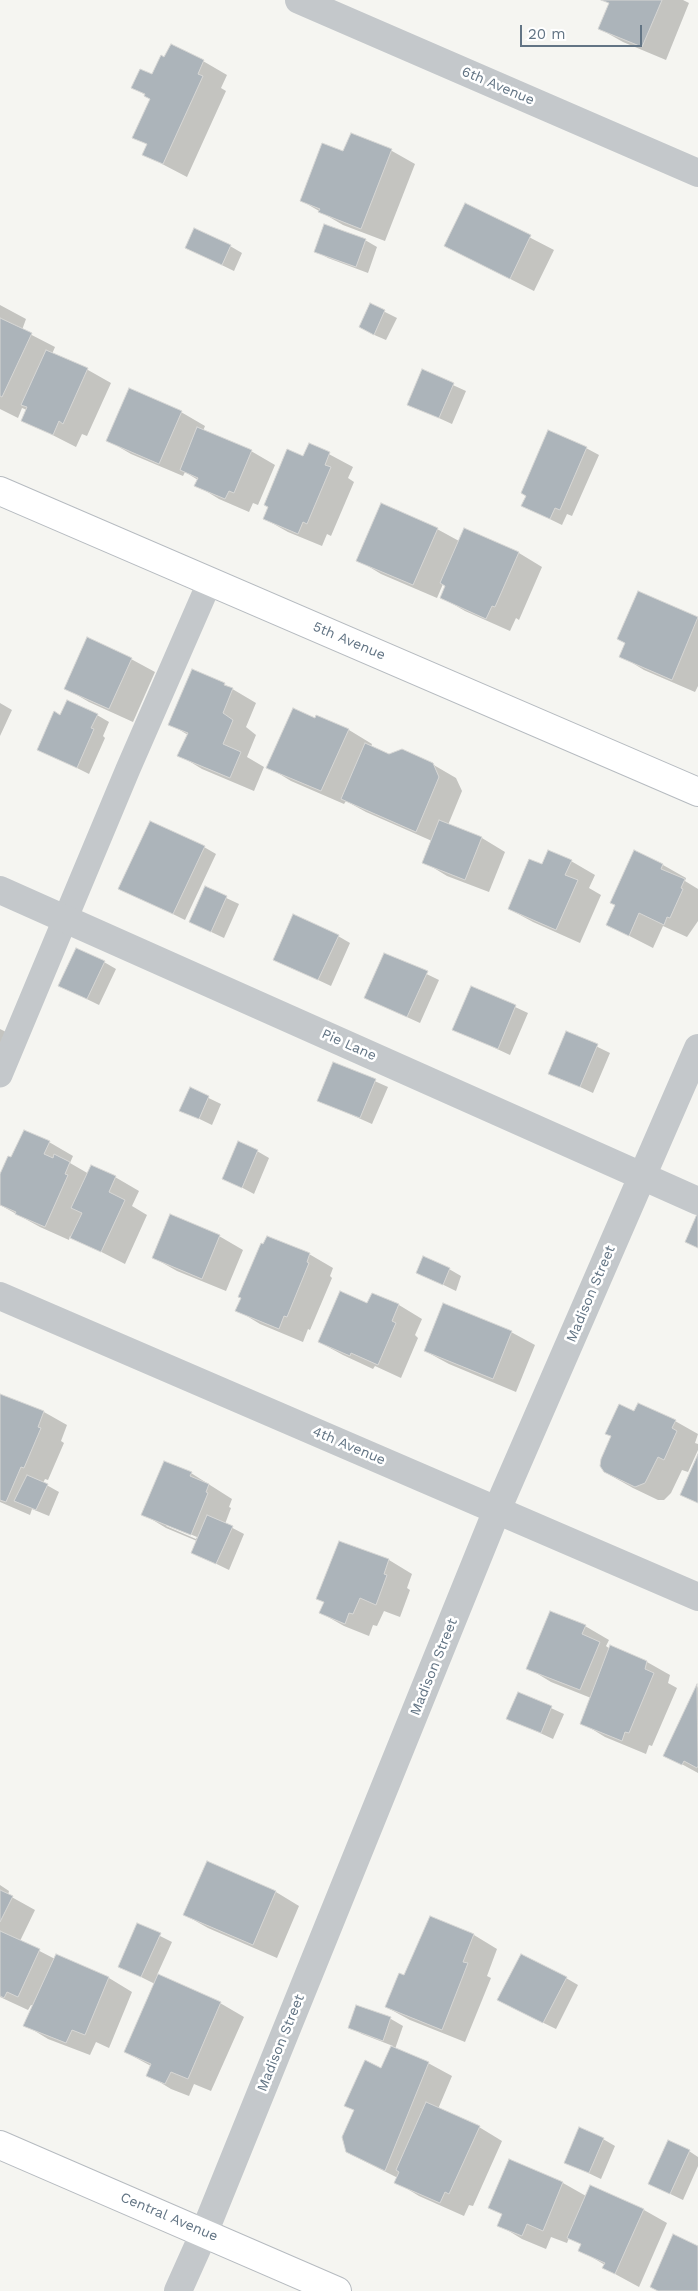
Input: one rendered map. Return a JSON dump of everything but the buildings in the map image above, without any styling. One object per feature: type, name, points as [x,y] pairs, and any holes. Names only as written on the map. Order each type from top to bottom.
[{"type":"street","name":"6th Avenue","points":[[299,0],[698,173]]},
{"type":"street","name":"5th Avenue","points":[[0,491],[698,792]]},
{"type":"street","name":"Pie Lane","points":[[0,890],[65,917],[698,1201]]},
{"type":"street","name":"Madison Street","points":[[178,2291],[204,2232],[497,1510],[698,1048]]},
{"type":"street","name":"4th Avenue","points":[[0,1296],[698,1597]]},
{"type":"street","name":"Central Avenue","points":[[0,2145],[337,2291]]},
{"type":"lane","points":[[0,1075],[65,917],[210,581]]}]
